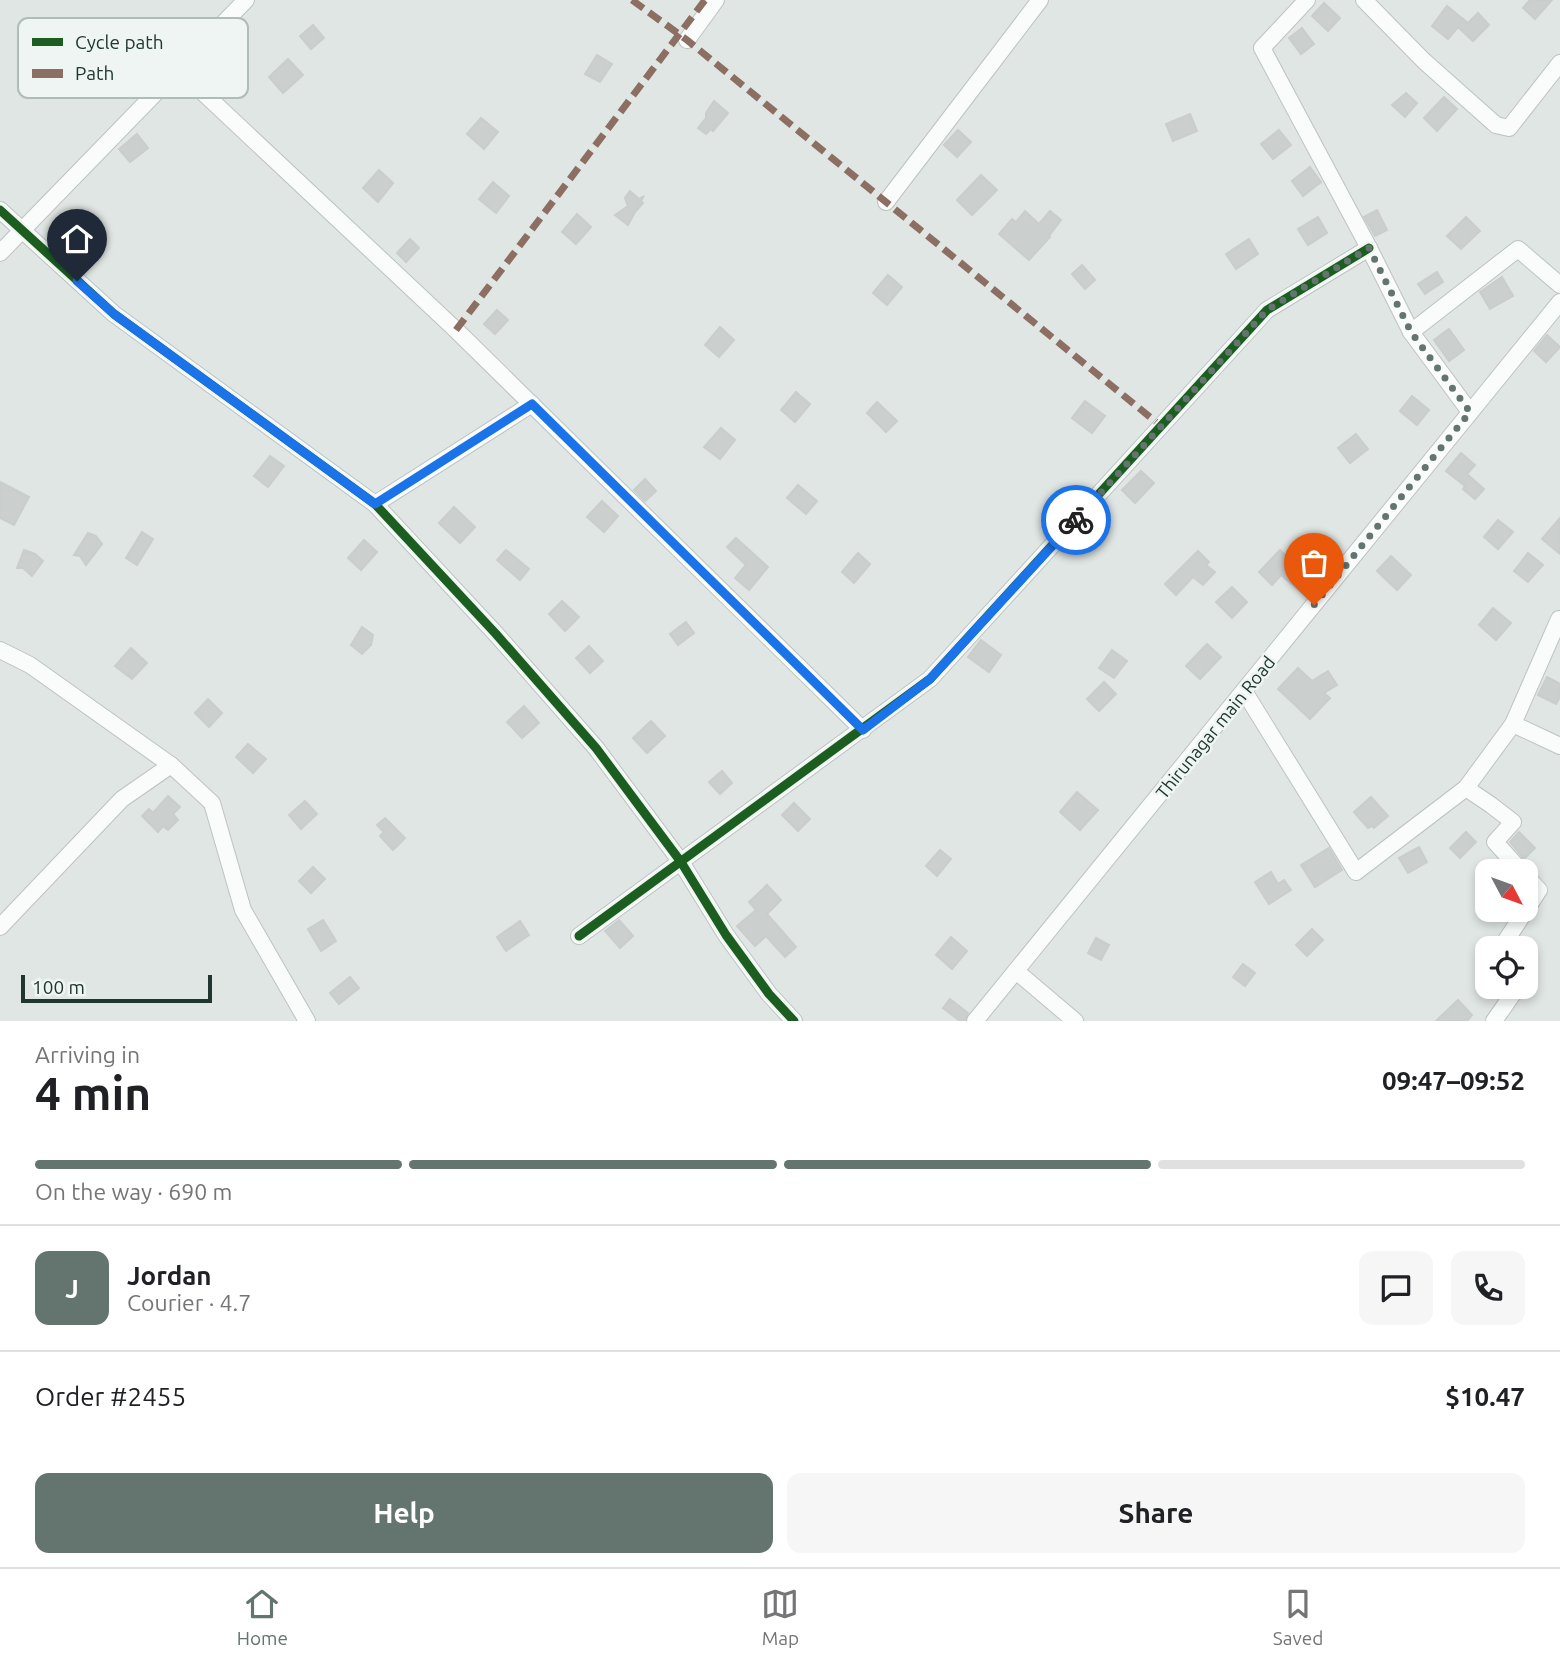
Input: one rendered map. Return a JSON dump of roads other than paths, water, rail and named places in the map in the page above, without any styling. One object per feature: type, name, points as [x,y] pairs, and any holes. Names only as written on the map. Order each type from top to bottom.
[{"type":"street","points":[[229,18],[246,0]]},
{"type":"street","points":[[687,40],[716,0]]},
{"type":"street","points":[[886,202],[1040,0]]},
{"type":"street","points":[[1307,0],[1262,48],[1411,332],[1470,412]]},
{"type":"street","points":[[1364,0],[1424,61],[1496,125],[1509,128],[1560,63]]},
{"type":"street","points":[[0,253],[152,98]]},
{"type":"street","points":[[209,98],[456,330],[863,730]]},
{"type":"street","points":[[0,210],[114,314],[375,504],[496,634],[596,748],[681,862],[726,935],[769,994],[794,1021]]},
{"type":"street","points":[[579,936],[930,679],[1267,310],[1369,248]]},
{"type":"street","points":[[1411,332],[1518,249],[1560,285]]},
{"type":"street","name":"Thirunagar main Road","points":[[975,1021],[1560,302]]},
{"type":"street","points":[[375,504],[532,404]]},
{"type":"street","points":[[1244,691],[1356,872],[1466,788],[1513,724],[1559,619]]},
{"type":"street","points":[[0,650],[30,664],[171,765],[212,803],[243,910],[307,1021]]},
{"type":"street","points":[[1513,724],[1560,746]]},
{"type":"street","points":[[0,927],[122,799],[171,765]]},
{"type":"street","points":[[1466,788],[1513,822],[1495,842],[1510,859]]},
{"type":"street","points":[[1016,971],[1075,1021]]},
{"type":"street","points":[[1494,1021],[1509,999]]}]
